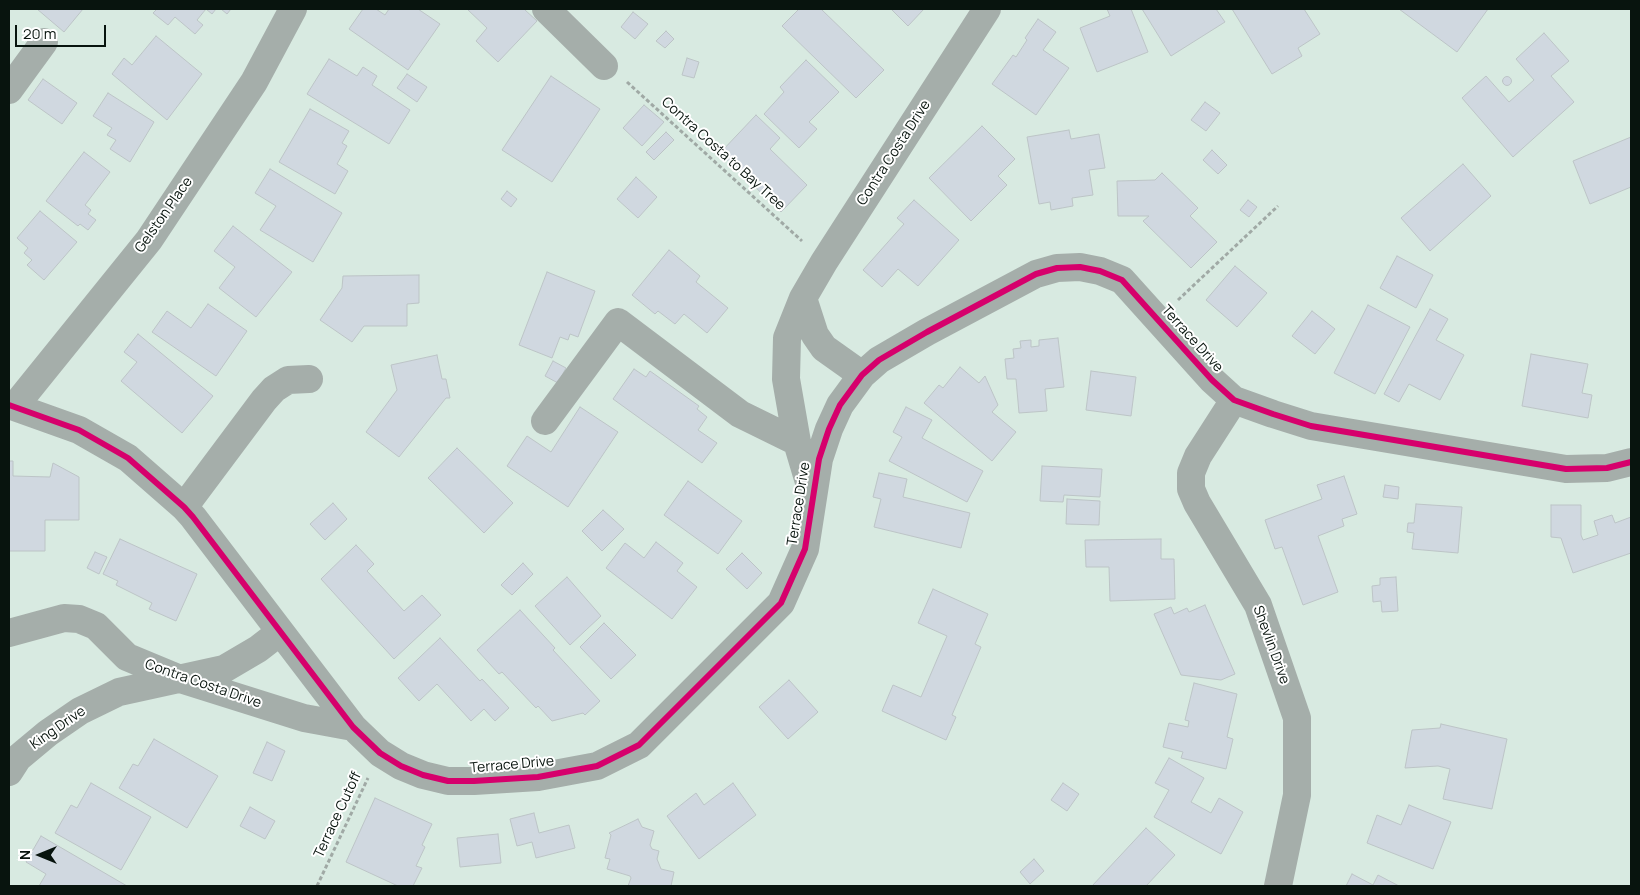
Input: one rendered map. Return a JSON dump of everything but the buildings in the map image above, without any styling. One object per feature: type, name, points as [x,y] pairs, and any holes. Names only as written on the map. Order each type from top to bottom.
[{"type":"street","name":"Gelston Place","points":[[12,405],[149,240],[254,82],[292,9]]},
{"type":"street","points":[[546,9],[604,66]]},
{"type":"street","name":"Contra Costa Drive","points":[[812,495],[797,442],[786,378],[787,338],[803,298],[824,262],[987,9]]},
{"type":"street","points":[[9,90],[44,42]]},
{"type":"street","name":"Terrace Drive","points":[[12,405],[79,430],[128,458],[184,506],[353,727],[380,753],[401,766],[423,775],[448,781],[538,777],[597,766],[639,745],[781,603],[806,549],[812,495],[819,459],[829,429],[840,404],[862,374],[879,360],[927,332],[1036,274],[1058,268],[1080,267],[1122,280],[1212,380],[1234,400],[1310,426],[1566,468],[1608,468],[1631,462]]},
{"type":"street","points":[[803,298],[814,335],[824,348],[862,374]]},
{"type":"street","points":[[545,421],[618,322],[740,414],[797,442]]},
{"type":"street","points":[[184,506],[274,389],[288,380],[309,379]]},
{"type":"street","name":"Shevlin Drive","points":[[1234,400],[1198,456],[1191,472],[1191,489],[1197,503],[1258,605],[1297,718],[1297,795],[1278,886]]},
{"type":"street","name":"Contra Costa Drive","points":[[9,633],[64,618],[79,619],[96,626],[127,657],[180,679],[304,718],[353,727]]},
{"type":"street","name":"King Drive","points":[[9,772],[18,758],[48,733],[80,711],[119,692],[224,669],[258,649],[280,632]]},
{"type":"path","points":[[1158,319],[1278,206]]},
{"type":"cycle path","points":[[9,405],[79,430],[128,458],[193,517],[353,727],[380,753],[401,766],[423,775],[448,781],[538,777],[597,766],[639,745],[781,603],[805,549],[819,459],[829,429],[840,405],[862,375],[879,360],[927,332],[1036,274],[1057,268],[1080,267],[1100,271],[1122,280],[1212,380],[1234,400],[1273,414],[1311,426],[1566,469],[1607,468],[1631,462]]}]
